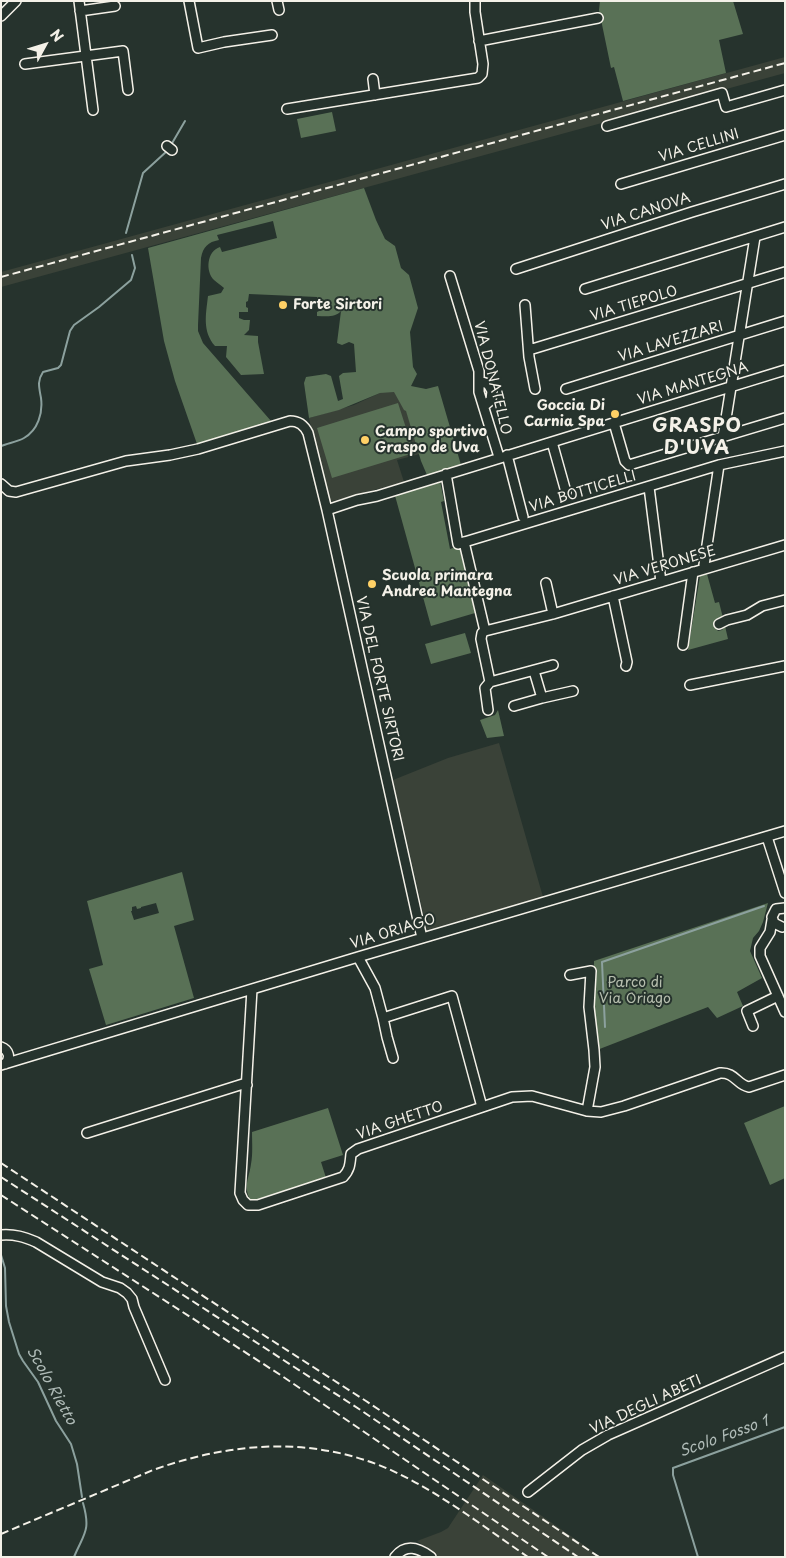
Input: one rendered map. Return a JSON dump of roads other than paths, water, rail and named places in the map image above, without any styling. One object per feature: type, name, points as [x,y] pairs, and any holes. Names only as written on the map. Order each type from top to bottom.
[{"type":"street","points":[[4,14],[11,1]]},
{"type":"street","points":[[4,14],[16,1]]},
{"type":"street","points":[[190,1],[198,48],[272,35]]},
{"type":"street","points":[[287,109],[478,78],[483,70],[475,1]]},
{"type":"street","points":[[93,110],[80,6],[115,6]]},
{"type":"street","points":[[479,41],[598,18]]},
{"type":"street","points":[[25,64],[123,51],[128,90]]},
{"type":"street","points":[[373,79],[375,95]]},
{"type":"street","points":[[607,126],[722,93],[726,107],[785,90]]},
{"type":"street","name":"VIA CELLINI","points":[[621,184],[785,135]]},
{"type":"street","name":"VIA CANOVA","points":[[516,269],[785,184]]},
{"type":"street","points":[[585,289],[785,228]]},
{"type":"street","points":[[723,437],[754,237]]},
{"type":"street","name":"VIA TIEPOLO","points":[[529,350],[785,272]]},
{"type":"street","name":"VIA DONATELLO","points":[[450,276],[479,371],[479,392],[503,456]]},
{"type":"street","points":[[525,305],[529,357],[535,389]]},
{"type":"street","name":"VIA LAVEZZARI","points":[[566,389],[785,322]]},
{"type":"street","name":"VIA MANTEGNA","points":[[327,510],[785,370]]},
{"type":"street","points":[[614,423],[625,461],[629,465],[785,418]]},
{"type":"street","name":"VIA DEL FORTE SIRTORI","points":[[1,494],[16,492],[126,461],[198,449],[292,421],[300,423],[308,433],[327,510],[422,938]]},
{"type":"street","points":[[552,442],[566,492]]},
{"type":"street","name":"VIA BOTTICELLI","points":[[464,542],[719,465],[785,451]]},
{"type":"street","points":[[503,456],[523,517]]},
{"type":"street","points":[[705,568],[719,465]]},
{"type":"street","points":[[446,474],[458,544],[464,542],[485,632],[482,633],[481,639],[490,682]]},
{"type":"street","points":[[1,484],[10,491],[16,492]]},
{"type":"street","points":[[649,487],[661,582]]},
{"type":"street","name":"VIA VERONESE","points":[[485,632],[553,614],[785,544]]},
{"type":"street","points":[[683,645],[693,572]]},
{"type":"street","points":[[546,583],[553,614]]},
{"type":"street","points":[[613,596],[627,662],[626,666]]},
{"type":"street","points":[[719,624],[747,615],[762,606],[785,600]]},
{"type":"street","points":[[488,710],[485,688],[490,682],[553,665]]},
{"type":"street","points":[[690,685],[785,666]]},
{"type":"street","points":[[534,671],[542,698]]},
{"type":"street","points":[[514,706],[573,691]]},
{"type":"street","name":"VIA ORIAGO","points":[[2,1065],[358,957],[785,831]]},
{"type":"street","points":[[767,837],[783,890],[780,909],[772,914],[770,932],[760,948],[759,954],[780,992],[785,1012]]},
{"type":"street","points":[[772,920],[776,925],[784,926]]},
{"type":"street","points":[[770,932],[784,926]]},
{"type":"street","points":[[358,957],[375,988],[393,1058]]},
{"type":"street","points":[[570,975],[590,971],[588,1006],[595,1067],[587,1111]]},
{"type":"street","name":"VIA GHETTO","points":[[252,989],[240,1193],[248,1205],[258,1205],[343,1177],[351,1166],[352,1154],[358,1149],[512,1097],[527,1096],[587,1111],[601,1112],[612,1110],[720,1072],[731,1074],[744,1086],[749,1087],[785,1074]]},
{"type":"street","points":[[753,1026],[747,1011],[780,992]]},
{"type":"street","points":[[383,1018],[452,996],[482,1107]]},
{"type":"street","name":"VIA ORIAGO","points":[[4,1048],[12,1055],[28,1057]]},
{"type":"street","name":"VIA ORIAGO","points":[[2,1065],[9,1057],[4,1048]]},
{"type":"street","points":[[87,1133],[243,1084],[247,1085]]},
{"type":"street","points":[[1,1235],[17,1235],[31,1240],[102,1282],[120,1288],[127,1293],[132,1299],[165,1380]]},
{"type":"street","name":"VIA DEGLI ABETI","points":[[528,1492],[582,1450],[608,1435],[785,1357]]},
{"type":"street","points":[[395,1557],[404,1550],[412,1548],[419,1549],[432,1557]]},
{"type":"waterway","name":"Scolo Rietto","points":[[171,145],[185,121]]},
{"type":"waterway","name":"Scolo Rietto","points":[[126,233],[143,173],[167,151]]},
{"type":"waterway","name":"Scolo Rietto","points":[[1,446],[29,435],[36,426],[41,409],[39,384],[41,375],[43,372],[58,368],[61,365],[70,331],[74,325],[131,280],[135,268],[132,255]]},
{"type":"waterway","points":[[605,1027],[602,962],[764,906]]},
{"type":"waterway","name":"Scolo Rietto","points":[[1,1255],[5,1268],[6,1306],[19,1354],[38,1382],[56,1421],[71,1444],[77,1464],[82,1497]]},
{"type":"waterway","name":"Scolo Fosso 1","points":[[698,1557],[673,1475],[673,1468],[785,1427]]},
{"type":"waterway","name":"Scolo Rietto","points":[[74,1557],[85,1532],[86,1520],[83,1503]]},
{"type":"railway","points":[[1,277],[785,63]]},
{"type":"railway","points":[[1,1163],[366,1401],[599,1557]]},
{"type":"railway","points":[[1,1177],[359,1409],[578,1557]]},
{"type":"railway","points":[[1,1195],[282,1376],[548,1557]]},
{"type":"railway","points":[[1,1534],[153,1470],[218,1452],[284,1446],[348,1455],[380,1465],[411,1480],[441,1498],[528,1557]]},
{"type":"place","name":"Forte Sirtori","points":[[283,305]]},
{"type":"place","name":"Goccia Di Carnia Spa","points":[[615,414]]},
{"type":"place","name":"Campo sportivo Graspo de Uva","points":[[365,440]]},
{"type":"place","name":"Scuola primara Andrea Mantegna","points":[[372,584]]},
{"type":"district","name":"GRASPO D'UVA","points":[[697,438]]},
{"type":"park label","name":"Parco di Via Oriago","points":[[635,992]]}]
